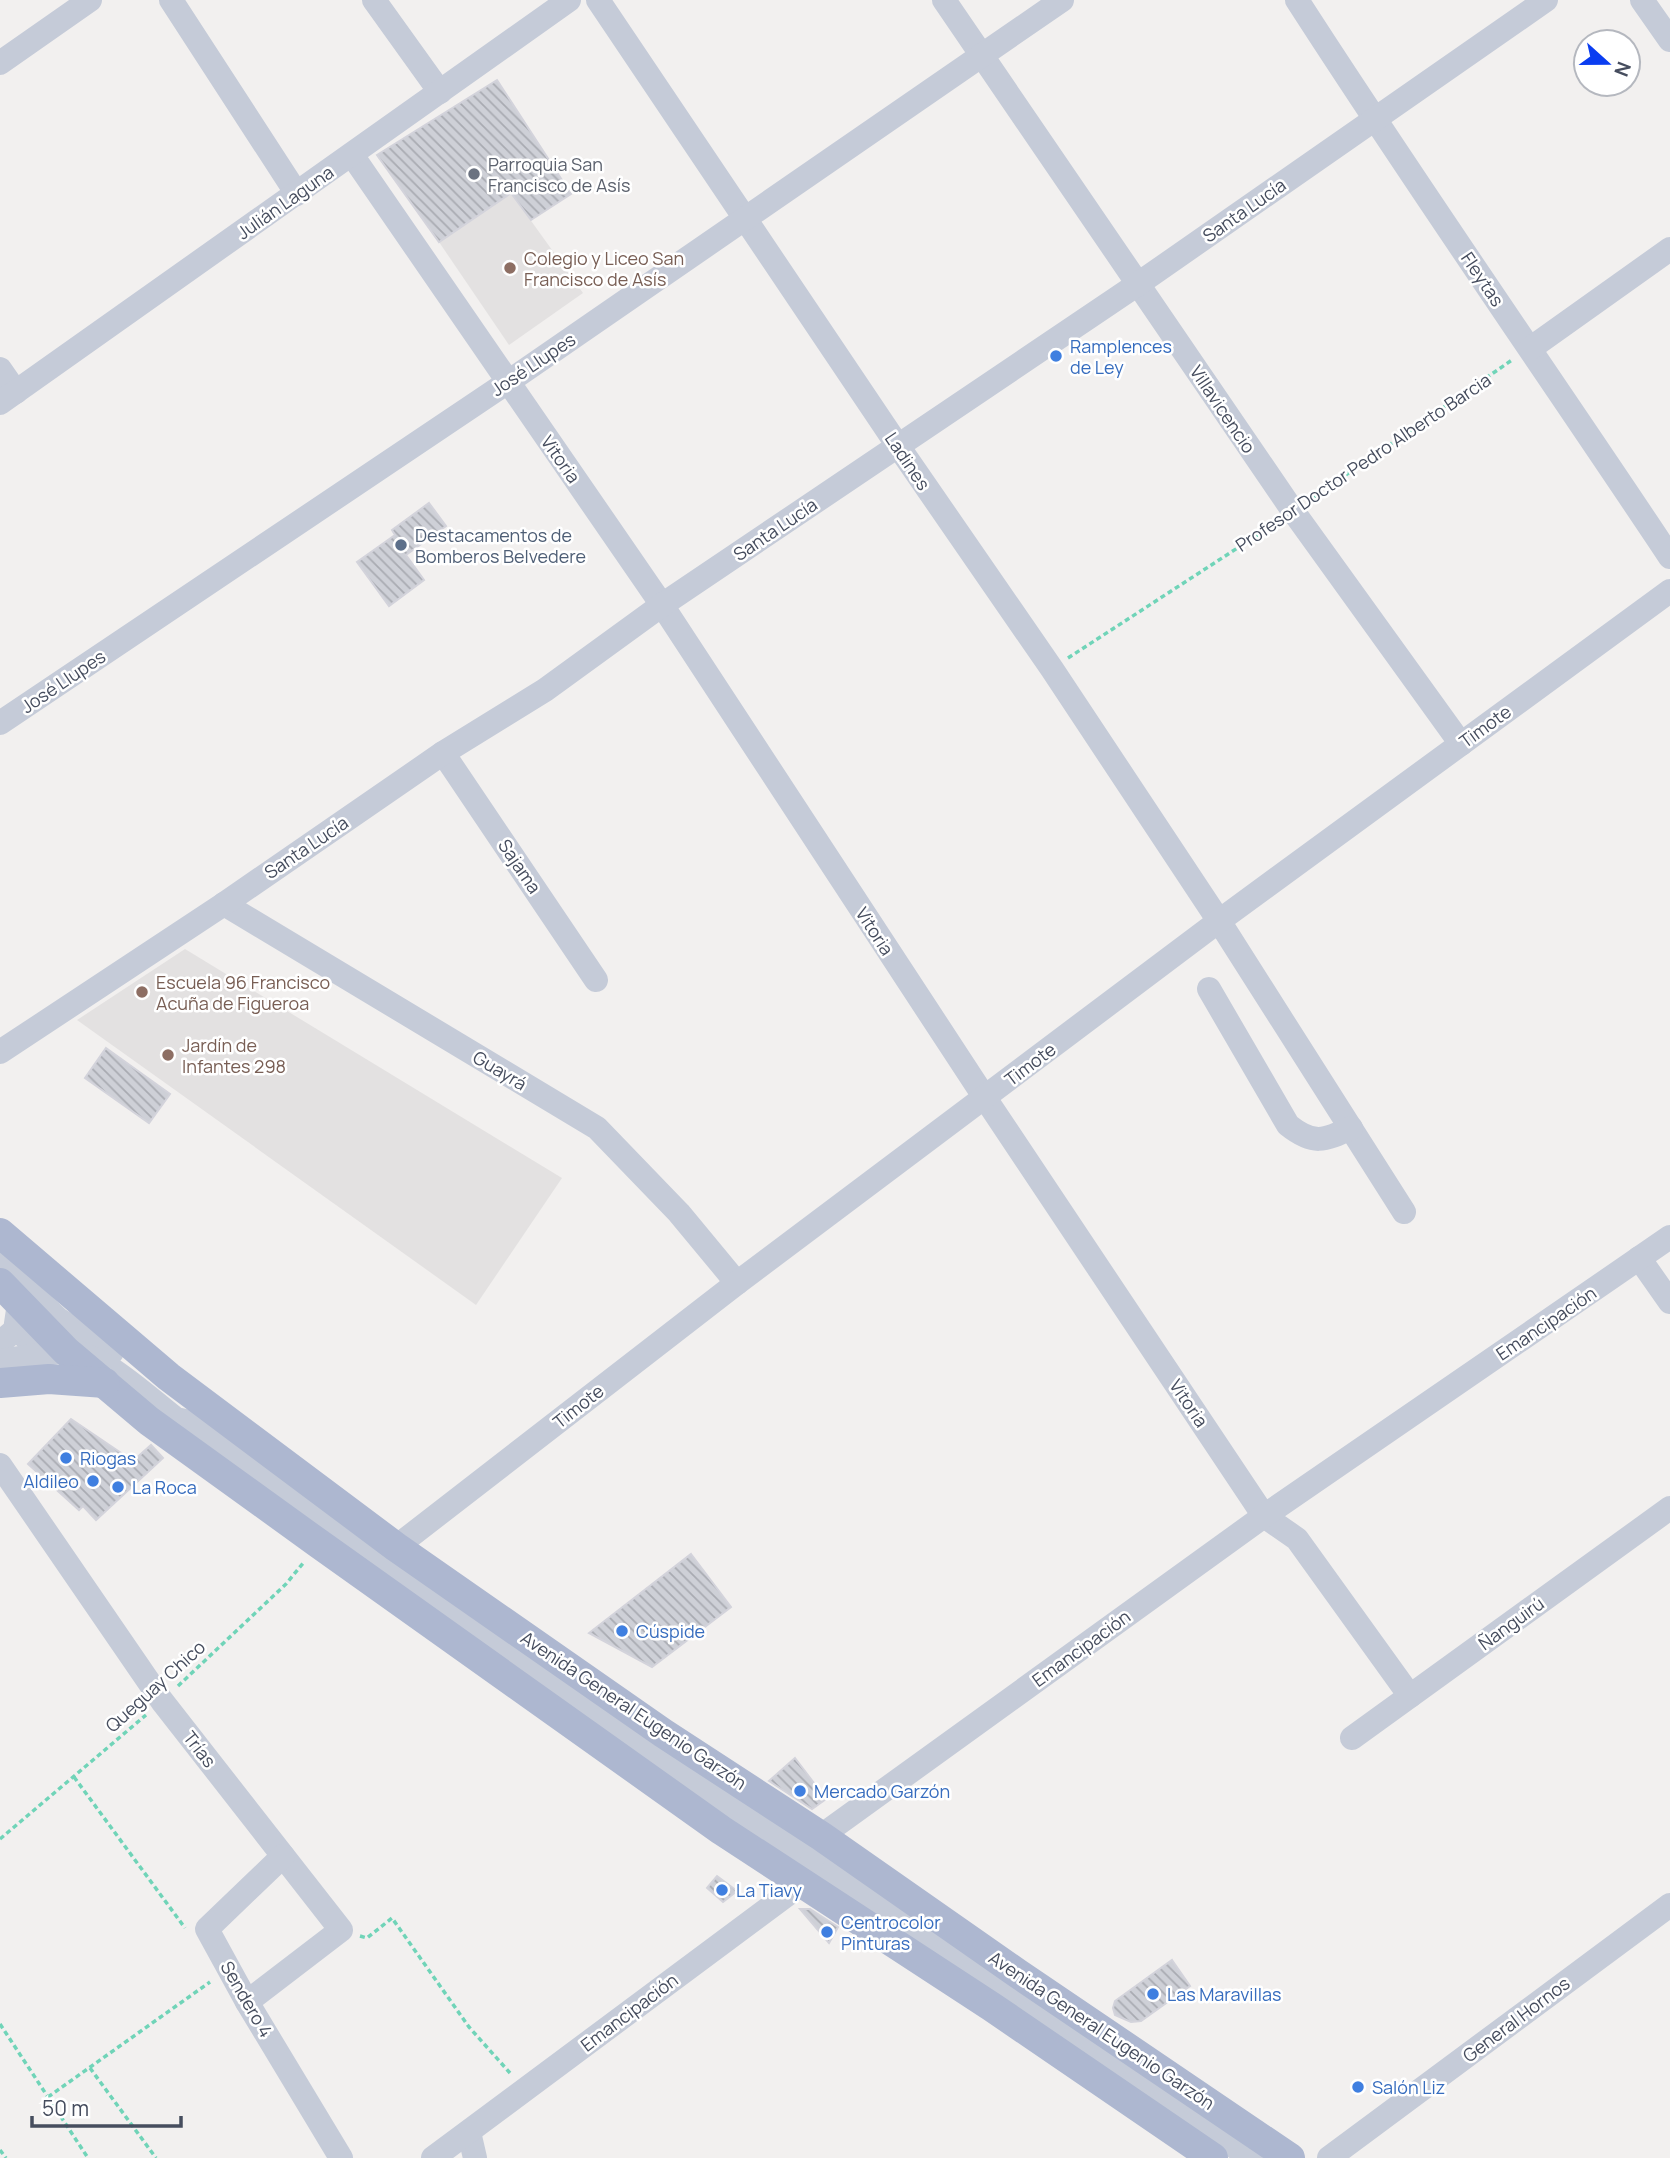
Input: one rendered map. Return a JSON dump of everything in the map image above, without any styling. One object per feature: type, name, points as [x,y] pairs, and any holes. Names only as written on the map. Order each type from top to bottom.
[{"type":"main road","name":"Avenida General Eugenio Garzón","points":[[0,1233],[158,1368],[396,1547],[663,1733],[812,1859],[1213,2158]]},
{"type":"main road","name":"Avenida General Eugenio Garzón","points":[[9,1292],[53,1350],[105,1383],[149,1421],[722,1830],[812,1859],[1017,1973],[1290,2158]]},
{"type":"main road","points":[[0,1383],[49,1379],[105,1383]]},
{"type":"street","points":[[0,63],[90,0]]},
{"type":"street","points":[[171,0],[297,194]]},
{"type":"street","points":[[374,0],[440,92]]},
{"type":"street","name":"Julián Laguna","points":[[8,398],[569,0]]},
{"type":"street","name":"Ladines","points":[[598,0],[898,446],[1052,669],[1219,921],[1404,1212]]},
{"type":"street","name":"Villavicencio","points":[[944,0],[1293,511],[1461,744]]},
{"type":"street","name":"José Llupes","points":[[0,723],[508,382],[1062,0]]},
{"type":"street","name":"Fleytas","points":[[1297,0],[1373,118],[1670,557]]},
{"type":"street","name":"Santa Lucía","points":[[0,1052],[224,904],[443,753],[545,690],[662,605],[1138,284],[1546,0]]},
{"type":"street","points":[[1642,0],[1670,40]]},
{"type":"street","name":"Vitoria","points":[[352,155],[662,605],[985,1098],[1264,1516],[1297,1539],[1410,1696]]},
{"type":"street","points":[[1531,348],[1670,249]]},
{"type":"street","points":[[0,369],[8,398]]},
{"type":"street","name":"Timote","points":[[396,1547],[737,1283],[1219,921],[1670,591]]},
{"type":"street","name":"Sajama","points":[[443,753],[596,980]]},
{"type":"street","name":"Guayrá","points":[[224,904],[597,1128],[670,1204],[737,1283]]},
{"type":"street","points":[[1209,989],[1288,1125],[1302,1136],[1316,1140],[1330,1138],[1351,1128]]},
{"type":"street","name":"Emancipación","points":[[433,2158],[524,2089],[812,1859],[1264,1516],[1670,1237]]},
{"type":"street","points":[[1639,1258],[1670,1302]]},
{"type":"street","name":"Avenida General Eugenio Garzón","points":[[0,1263],[58,1319],[122,1359],[183,1409],[189,1422]]},
{"type":"street","points":[[0,1343],[15,1330],[9,1292]]},
{"type":"street","points":[[0,1362],[53,1350]]},
{"type":"street","name":"Avenida General Eugenio Garzón","points":[[53,1350],[77,1352],[100,1362],[176,1419],[189,1422],[526,1667],[1251,2158]]},
{"type":"street","name":"Trías","points":[[0,1465],[162,1701],[341,1930]]},
{"type":"street","name":"Ñanguirú","points":[[1352,1738],[1670,1508]]},
{"type":"street","name":"Sendero 4","points":[[283,1856],[207,1929],[247,2002],[341,2158]]},
{"type":"street","name":"General Hornos","points":[[1329,2158],[1670,1905]]},
{"type":"street","points":[[247,2002],[341,1930]]},
{"type":"street","points":[[469,2132],[475,2158]]},
{"type":"path","name":"Profesor Doctor Pedro Alberto Barcia","points":[[1052,669],[1293,511],[1531,348]]},
{"type":"path","name":"Queguay Chico","points":[[0,1839],[162,1701],[286,1584],[318,1543]]},
{"type":"path","points":[[74,1777],[188,1932]]},
{"type":"path","points":[[341,1930],[367,1938],[392,1918],[469,2027],[524,2089]]},
{"type":"path","points":[[47,2097],[229,1967]]},
{"type":"path","points":[[0,2024],[88,2158]]},
{"type":"path","points":[[90,2068],[156,2158]]},
{"type":"path","points":[[0,2150],[6,2158]]},
{"type":"shaded area","name":"Colegio y Liceo San Francisco de Asís","points":[[511,193],[583,293],[509,345],[439,242]]},
{"type":"shaded area","points":[[185,949],[562,1178],[476,1305],[77,1020]]},
{"type":"building","name":"Parroquia San Francisco de Asís","points":[[497,80],[571,194],[531,220],[511,193],[439,242],[377,155]]},
{"type":"building","name":"Destacamentos de Bomberos Belvedere","points":[[429,503],[446,526],[406,555],[424,580],[389,606],[357,562],[395,535],[392,530]]},
{"type":"building","points":[[106,1048],[170,1094],[149,1123],[85,1078]]},
{"type":"building","points":[[71,1419],[133,1461],[151,1445],[163,1458],[96,1520],[83,1506],[79,1510],[28,1464]]},
{"type":"building","points":[[691,1554],[731,1607],[652,1667],[589,1633]]},
{"type":"building","name":"Mercado Garzón","points":[[795,1758],[826,1799],[812,1809],[769,1781]]},
{"type":"building","name":"La Tiavy","points":[[717,1876],[737,1891],[723,1902],[707,1888]]},
{"type":"building","name":"Centrocolor Pinturas","points":[[800,1909],[810,1909],[838,1927],[829,1943]]},
{"type":"building","name":"Las Maravillas","points":[[1172,1960],[1190,1986],[1141,2021],[1131,2022],[1115,2015],[1115,2001]]},
{"type":"place","name":"Parroquia San Francisco de Asís","points":[[474,174]]},
{"type":"place","name":"Colegio y Liceo San Francisco de Asís","points":[[510,268]]},
{"type":"place","name":"Ramplences de Ley","points":[[1056,356]]},
{"type":"place","name":"Destacamentos de Bomberos Belvedere","points":[[401,545]]},
{"type":"place","name":"Escuela 96 Francisco Acuña de Figueroa","points":[[142,992]]},
{"type":"place","name":"Jardín de Infantes 298","points":[[168,1055]]},
{"type":"place","name":"Riogas","points":[[66,1458]]},
{"type":"place","name":"Aldileo","points":[[93,1481]]},
{"type":"place","name":"La Roca","points":[[118,1487]]},
{"type":"place","name":"Cúspide","points":[[622,1631]]},
{"type":"place","name":"Mercado Garzón","points":[[800,1791]]},
{"type":"place","name":"La Tiavy","points":[[722,1890]]},
{"type":"place","name":"Centrocolor Pinturas","points":[[827,1932]]},
{"type":"place","name":"Las Maravillas","points":[[1153,1994]]},
{"type":"place","name":"Salón Liz","points":[[1358,2087]]}]
